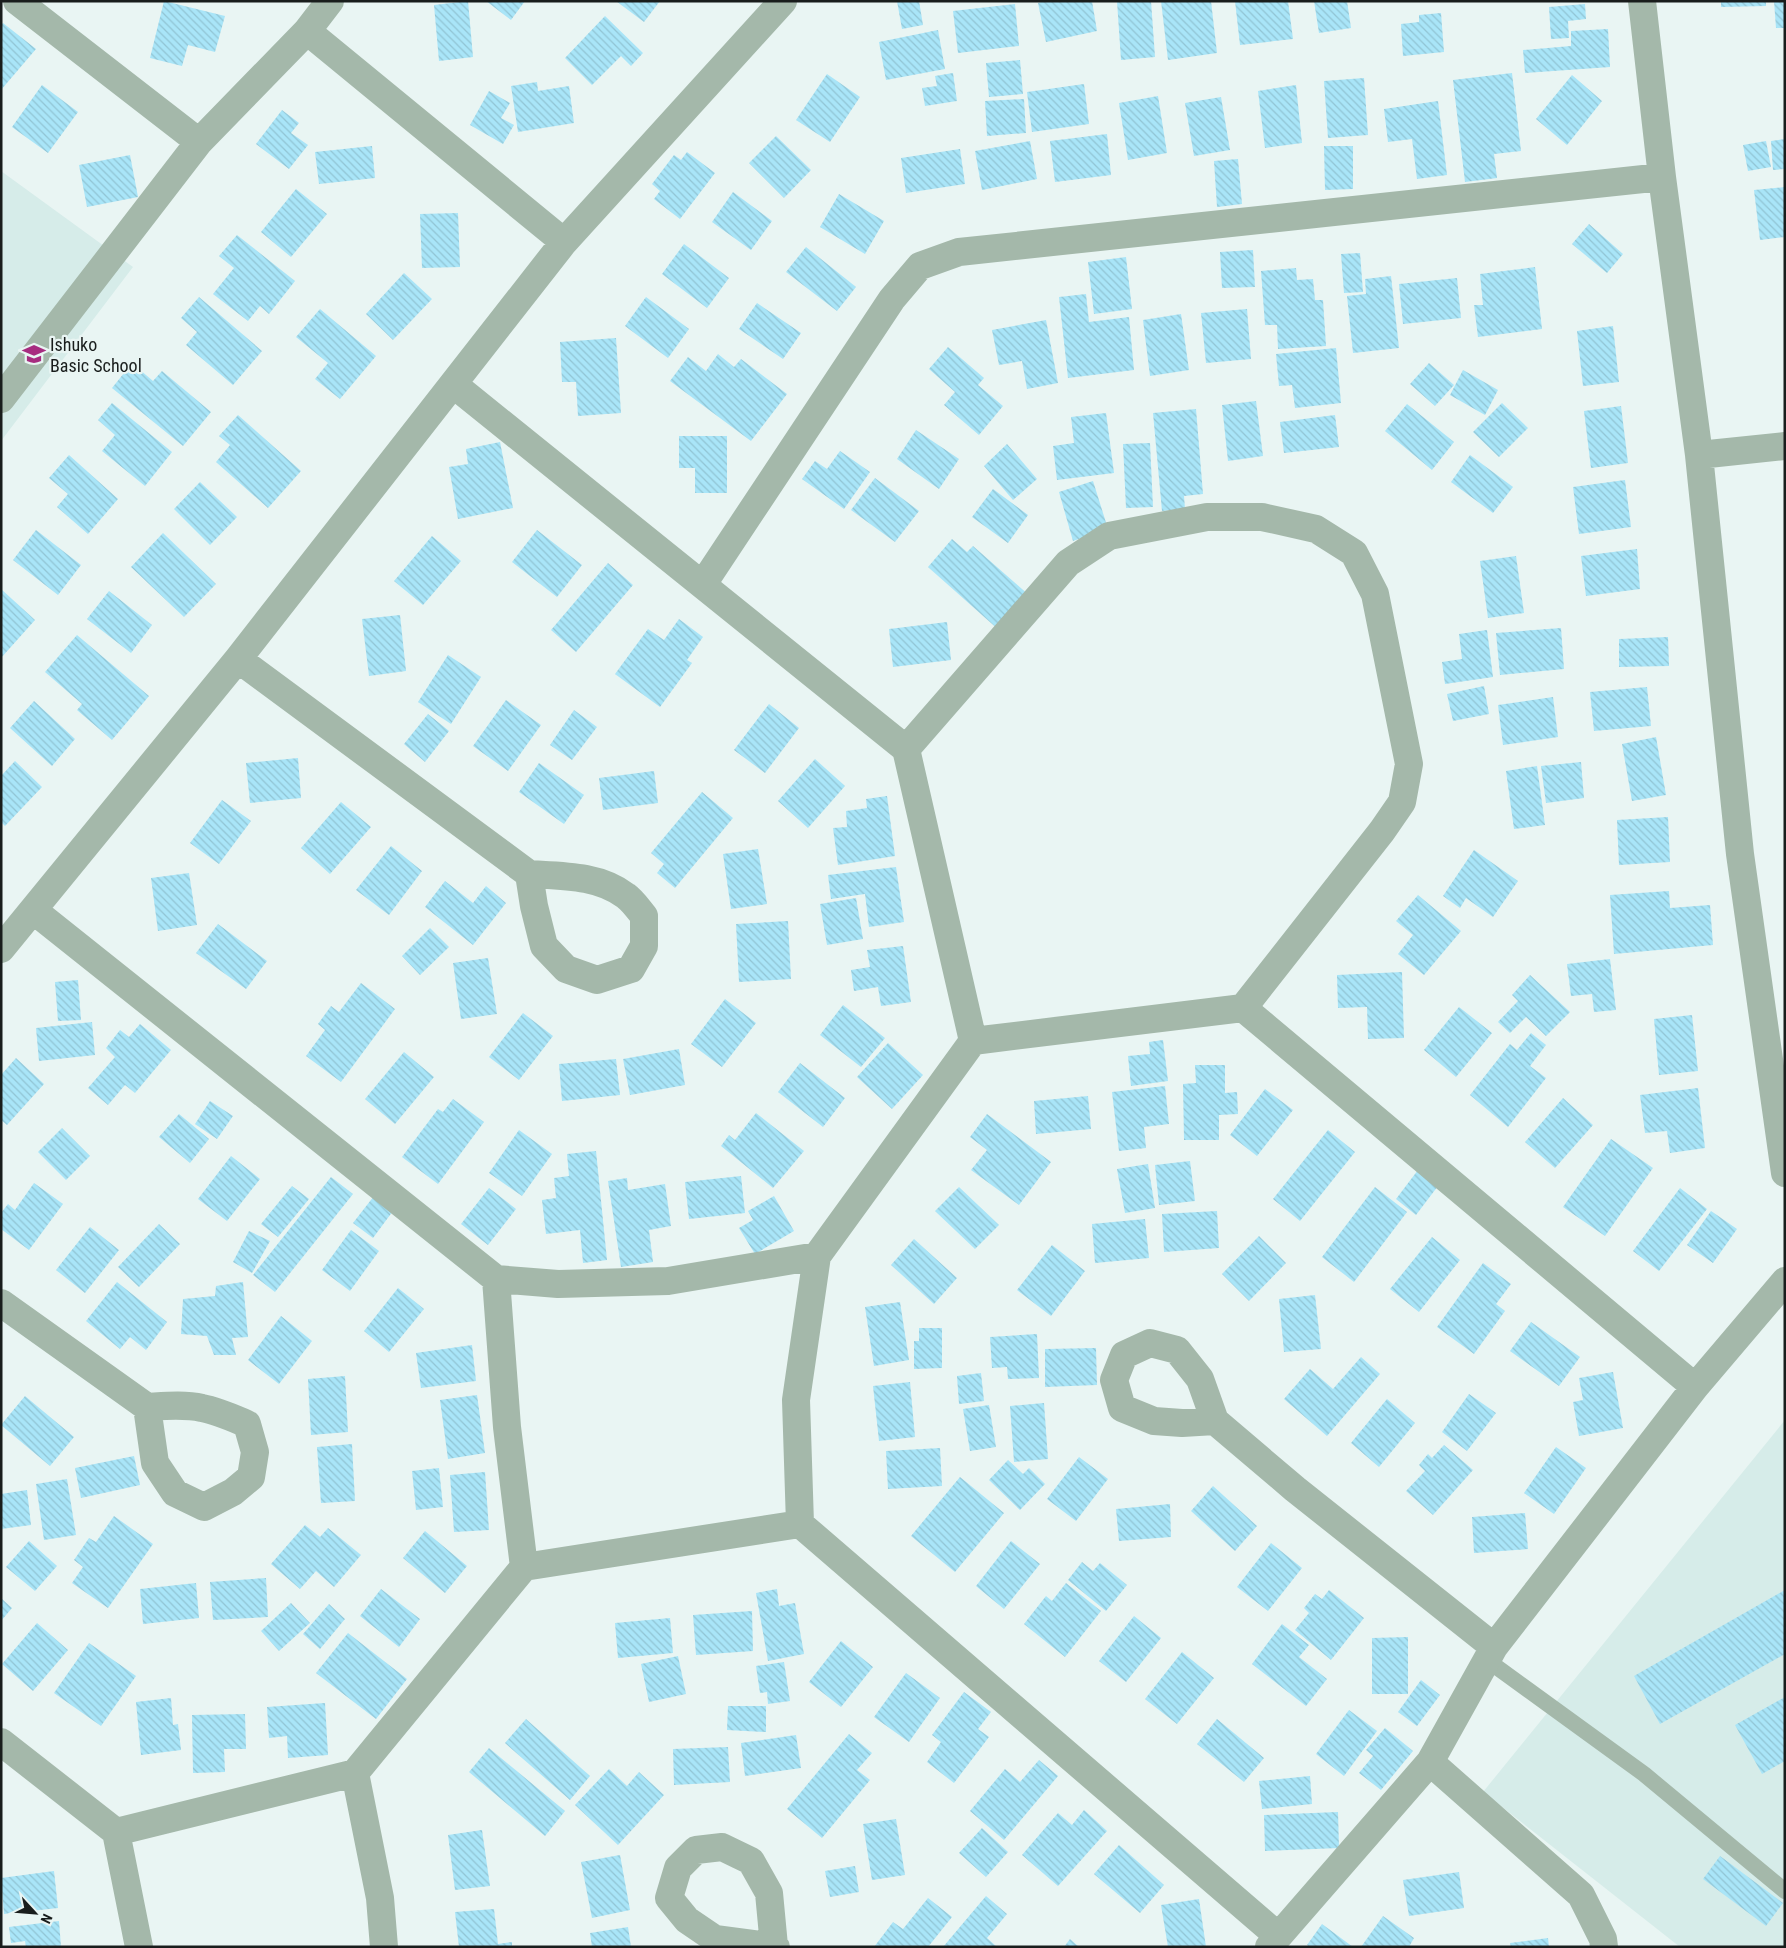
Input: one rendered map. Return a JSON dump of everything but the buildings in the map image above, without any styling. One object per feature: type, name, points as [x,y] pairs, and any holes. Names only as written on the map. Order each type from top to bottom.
[{"type":"street","points":[[17,1],[199,142]]},
{"type":"street","points":[[1,949],[238,659],[564,242],[783,1]]},
{"type":"street","points":[[1642,1],[1662,177],[1699,455],[1740,854],[1785,1173]]},
{"type":"street","points":[[1,399],[199,142],[318,12],[564,242]]},
{"type":"street","points":[[703,584],[892,299],[920,266],[959,252],[1662,177]]},
{"type":"street","points":[[454,384],[906,749],[973,1041]]},
{"type":"street","points":[[1699,455],[1785,446]]},
{"type":"street","points":[[906,749],[1068,563],[1109,536],[1207,517],[1262,518],[1316,529],[1354,553],[1375,594],[1409,764],[1402,802],[1382,831],[1242,1008],[973,1041],[817,1256],[796,1400],[800,1524],[1273,1941],[1430,1762],[1490,1653],[1695,1387],[1785,1281]]},
{"type":"street","points":[[238,659],[529,874],[568,876],[605,883],[628,896],[644,916],[644,946],[631,968],[596,980],[566,969],[544,946],[534,906],[529,874]]},
{"type":"street","points":[[33,910],[496,1278],[558,1284],[668,1281],[817,1256]]},
{"type":"street","points":[[1242,1008],[1695,1387]]},
{"type":"street","points":[[496,1278],[508,1427],[524,1567]]},
{"type":"street","points":[[1,1303],[147,1407]]},
{"type":"street","points":[[1215,1421],[1490,1653]]},
{"type":"street","points":[[116,1832],[355,1773],[524,1567],[800,1524]]},
{"type":"street","points":[[1,1742],[116,1832],[139,1947]]},
{"type":"street","points":[[1430,1762],[1581,1895],[1603,1939],[1604,1947]]},
{"type":"street","points":[[355,1773],[380,1898],[384,1947]]},
{"type":"lane","points":[[1490,1653],[1644,1774],[1785,1891]]},
{"type":"shaded area","name":"Ishuko Basic School","points":[[1,171],[133,267],[1,441]]},
{"type":"shaded area","points":[[1785,1420],[1785,1947],[1680,1947],[1483,1792]]},
{"type":"place","name":"Ishuko Basic School","points":[[34,354]]}]
